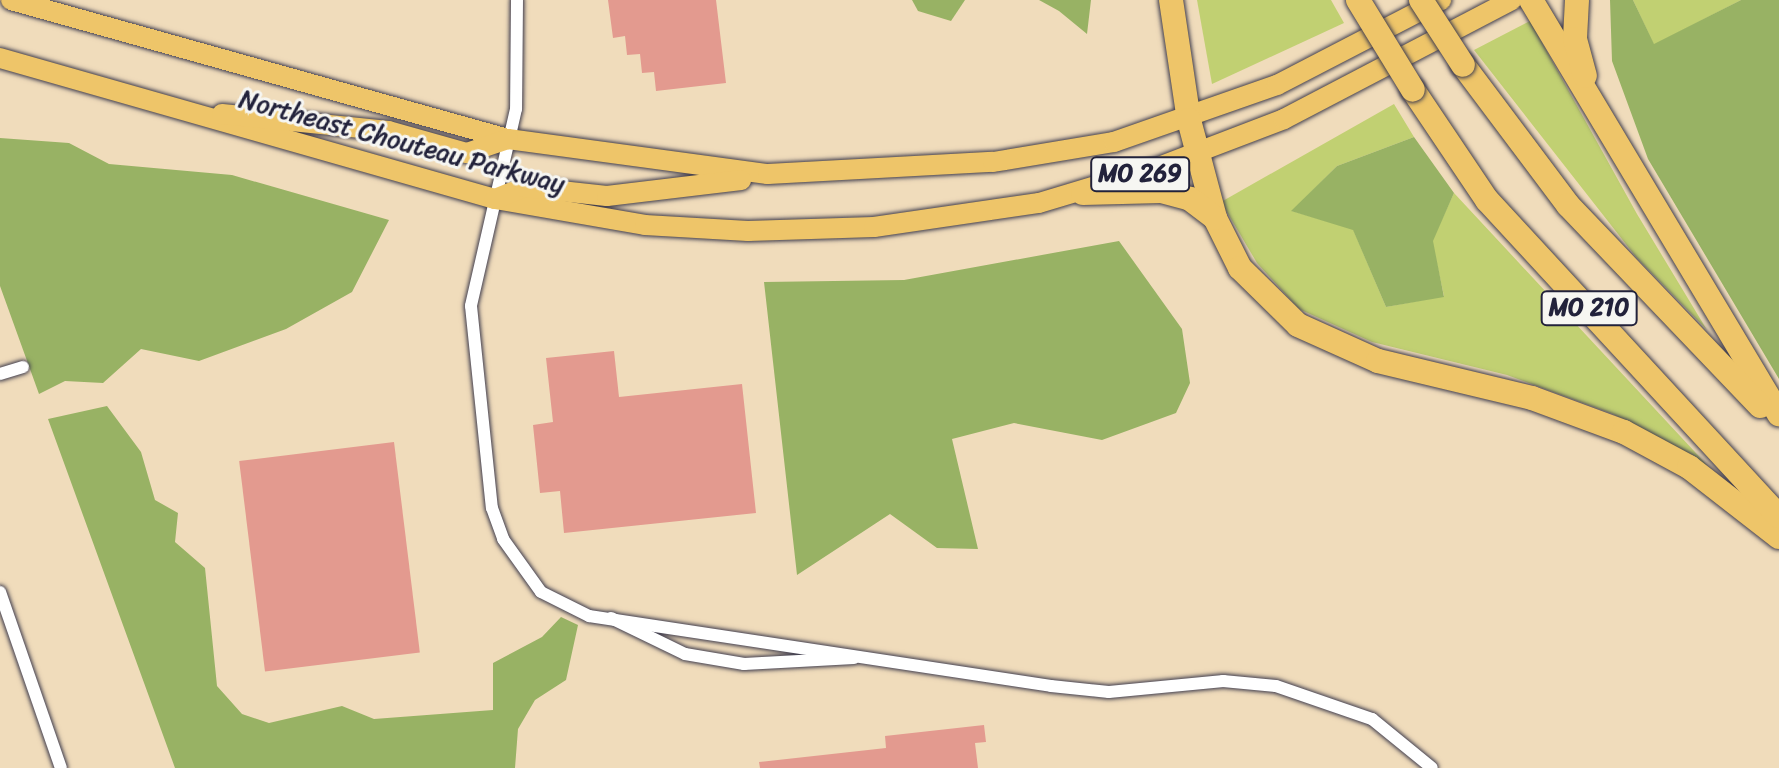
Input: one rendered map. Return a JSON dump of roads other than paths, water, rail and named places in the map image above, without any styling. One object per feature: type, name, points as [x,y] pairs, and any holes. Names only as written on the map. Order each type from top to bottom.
[{"type":"highway","points":[[1171,0],[1189,120],[1215,218],[1240,268],[1298,325],[1378,361],[1532,398],[1624,432],[1689,467],[1779,537]]},
{"type":"highway","name":"MO 210","points":[[1358,0],[1413,90],[1487,200],[1779,516]]},
{"type":"highway","name":"MO 210","points":[[1421,0],[1463,65],[1568,205],[1779,425]]},
{"type":"highway","points":[[1531,0],[1779,415]]},
{"type":"highway","points":[[1577,0],[1575,39],[1595,108]]},
{"type":"highway","points":[[1083,193],[1161,191],[1190,199],[1215,218]]},
{"type":"main road","name":"Northeast Chouteau Parkway","points":[[11,0],[508,139],[768,174],[947,166],[1066,151],[1189,120],[1277,85],[1441,0]]},
{"type":"main road","points":[[1196,153],[1284,119],[1512,0]]},
{"type":"main road","name":"Northeast Chouteau Parkway","points":[[0,58],[495,199],[645,225],[748,231],[903,224],[1083,193]]},
{"type":"main road","points":[[194,114],[285,115],[388,131],[467,153],[508,139]]},
{"type":"main road","name":"MO 269","points":[[1083,193],[1196,153]]},
{"type":"main road","points":[[495,199],[524,187],[607,196],[695,191],[768,174]]},
{"type":"street","points":[[517,0],[521,75],[471,306],[492,508],[503,539],[541,592],[566,609],[1109,692],[1223,681],[1276,686],[1372,719],[1432,768]]},
{"type":"street","points":[[0,374],[23,367]]},
{"type":"street","points":[[0,592],[61,768]]},
{"type":"street","points":[[609,616],[685,654],[744,664],[865,657]]}]
